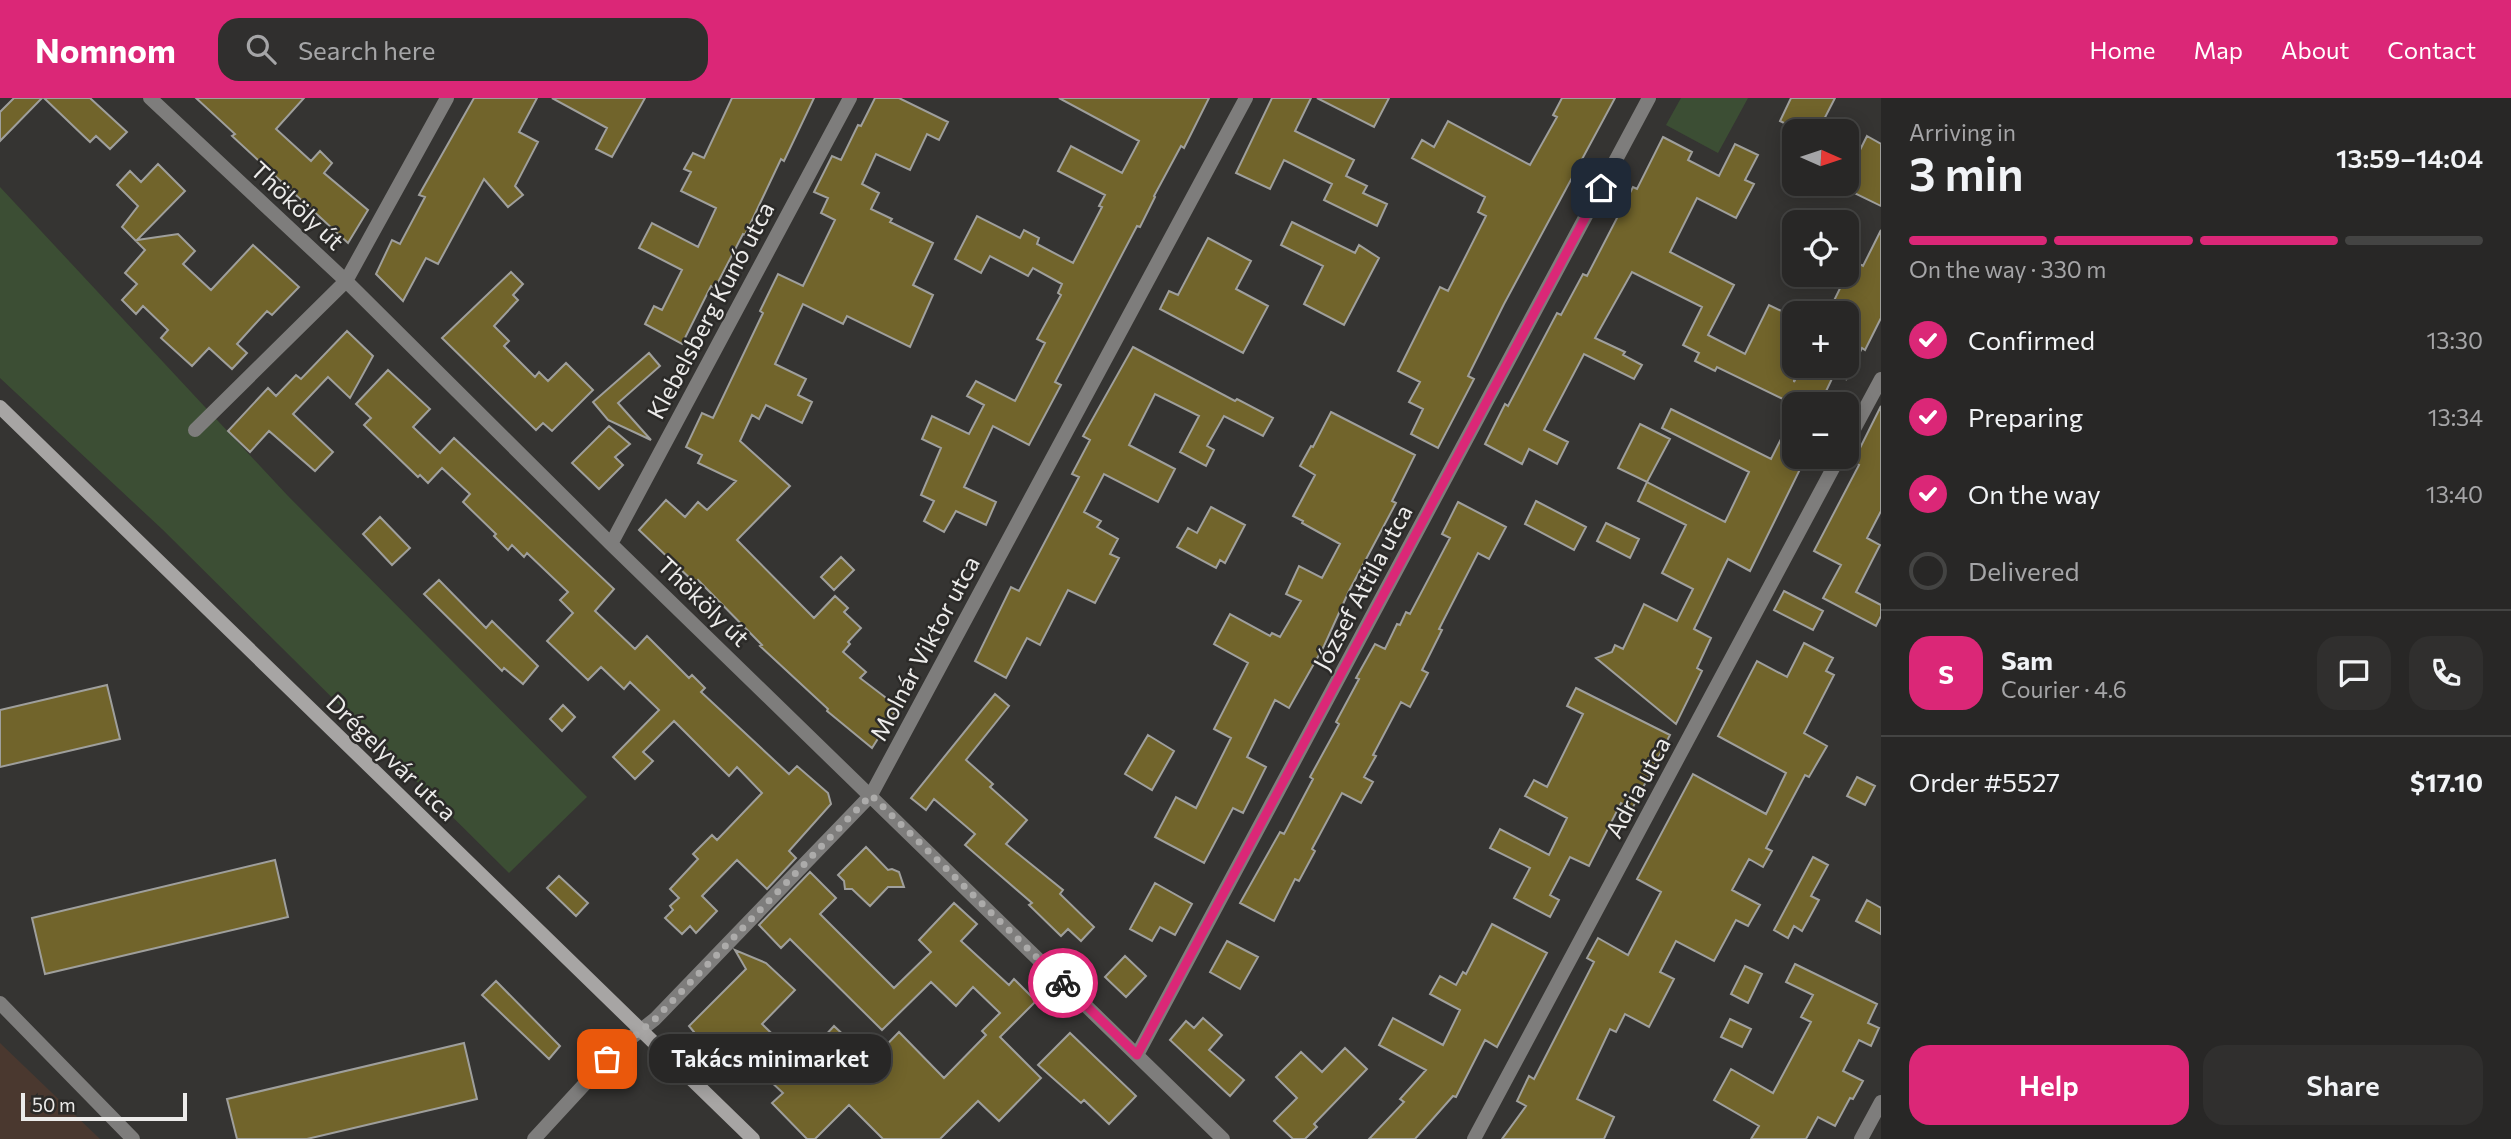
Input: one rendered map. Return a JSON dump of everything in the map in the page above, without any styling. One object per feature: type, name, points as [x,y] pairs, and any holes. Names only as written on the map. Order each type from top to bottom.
[{"type":"main road","name":"Drégelyvár utca","points":[[0,407],[753,1139]]},
{"type":"street","name":"Thököly út","points":[[150,98],[346,281],[611,544],[1223,1139]]},
{"type":"street","points":[[195,430],[346,281],[447,98]]},
{"type":"street","name":"Klebelsberg Kunó utca","points":[[611,544],[850,98]]},
{"type":"street","name":"Molnár Viktor utca","points":[[534,1139],[597,1070],[655,1019],[871,795],[1246,98]]},
{"type":"street","name":"József Attila utca","points":[[1137,1055],[1650,98]]},
{"type":"street","points":[[1859,420],[1881,379]]},
{"type":"street","name":"Adria utca","points":[[1474,1139],[1833,469]]},
{"type":"street","points":[[0,1003],[134,1139]]},
{"type":"street","points":[[1861,1139],[1881,1102]]},
{"type":"shaded area","points":[[0,1043],[100,1139],[0,1139]]},
{"type":"green space","points":[[1681,98],[1748,98],[1718,153],[1666,125]]},
{"type":"green space","points":[[0,187],[288,496],[587,797],[509,873],[162,529],[0,378]]},
{"type":"building","points":[[14,98],[42,98],[0,141],[0,112]]},
{"type":"building","points":[[44,98],[90,98],[127,132],[110,149],[96,136],[90,142]]},
{"type":"building","points":[[196,98],[304,98],[276,129],[311,161],[320,151],[332,163],[324,173],[368,210],[348,243],[232,136],[235,134]]},
{"type":"building","points":[[474,98],[537,98],[519,132],[538,142],[515,186],[523,195],[508,207],[484,179],[438,264],[426,258],[403,301],[376,274],[392,240],[400,244],[425,197],[419,195]]},
{"type":"building","points":[[552,98],[645,98],[612,157],[596,149],[607,128]]},
{"type":"building","points":[[732,98],[814,98],[745,235],[743,234],[715,288],[711,286],[682,344],[645,324],[654,306],[662,310],[682,270],[639,248],[652,223],[698,247],[716,208],[681,191],[691,172],[684,169],[693,153],[704,158]]},
{"type":"building","points":[[875,98],[899,98],[948,122],[939,140],[927,134],[910,170],[876,154],[862,184],[879,193],[871,209],[892,219],[890,222],[933,243],[913,285],[933,295],[910,347],[847,316],[843,324],[803,304],[775,364],[806,379],[798,395],[812,402],[802,423],[766,405],[759,419],[752,415],[740,441],[790,486],[737,540],[814,618],[835,596],[848,608],[844,612],[861,628],[843,652],[866,672],[860,678],[898,707],[872,748],[827,711],[828,709],[760,646],[762,645],[698,580],[695,583],[639,530],[666,500],[685,517],[698,502],[707,510],[736,481],[698,463],[702,455],[686,447],[702,413],[713,418],[763,313],[760,311],[778,274],[803,286],[835,220],[821,213],[828,198],[814,192],[832,156],[841,160]]},
{"type":"building","points":[[1059,98],[1209,98],[1184,148],[1181,146],[1154,196],[1140,227],[1137,226],[1055,382],[1061,385],[1029,445],[993,426],[964,487],[996,502],[986,525],[956,511],[944,532],[924,521],[934,501],[921,495],[941,448],[922,439],[932,416],[969,434],[984,405],[967,396],[976,381],[1015,401],[1045,343],[1037,339],[1061,295],[1058,293],[1062,284],[1033,268],[1028,276],[990,256],[981,273],[955,259],[977,216],[1020,238],[1024,230],[1039,238],[1037,244],[1073,263],[1102,207],[1099,206],[1105,195],[1058,171],[1071,146],[1122,173],[1139,141]]},
{"type":"building","points":[[1272,98],[1311,98],[1295,131],[1354,160],[1346,176],[1367,186],[1363,193],[1387,204],[1377,226],[1324,200],[1332,184],[1284,160],[1270,189],[1236,173]]},
{"type":"building","points":[[1317,98],[1389,98],[1374,127]]},
{"type":"building","points":[[1562,98],[1615,98],[1504,304],[1468,376],[1474,379],[1438,448],[1411,434],[1423,409],[1409,402],[1420,382],[1398,371],[1440,287],[1448,291],[1486,216],[1478,212],[1485,197],[1412,158],[1422,140],[1434,147],[1448,121],[1530,165],[1557,117],[1553,115]]},
{"type":"building","points":[[1791,98],[1835,98],[1824,119],[1780,121]]},
{"type":"building","points":[[1867,136],[1881,144],[1881,206],[1859,195],[1859,152]]},
{"type":"building","points":[[1663,137],[1692,152],[1688,160],[1719,176],[1735,144],[1758,155],[1745,180],[1754,184],[1736,218],[1697,198],[1670,252],[1734,285],[1708,335],[1745,354],[1769,305],[1782,311],[1782,378],[1794,378],[1794,382],[1796,378],[1832,378],[1826,392],[1782,392],[1782,399],[1717,367],[1715,371],[1695,361],[1699,353],[1683,345],[1702,307],[1632,272],[1595,338],[1625,352],[1623,355],[1642,365],[1634,379],[1584,354],[1544,430],[1568,442],[1557,464],[1529,449],[1522,464],[1485,444],[1557,313],[1561,315],[1583,274],[1587,276],[1633,187],[1637,189]]},
{"type":"building","points":[[158,164],[185,191],[137,240],[178,234],[195,251],[183,264],[211,290],[253,245],[299,287],[272,315],[267,311],[237,344],[247,353],[232,369],[209,348],[192,366],[161,338],[168,330],[143,306],[136,314],[122,300],[137,284],[125,273],[145,250],[122,227],[138,206],[117,185],[130,171],[141,182]]},
{"type":"building","points":[[1292,222],[1355,253],[1359,245],[1379,258],[1344,325],[1304,304],[1323,266],[1281,245]]},
{"type":"building","points":[[1881,230],[1881,318],[1865,350],[1862,348],[1859,354],[1859,301],[1834,301],[1841,287],[1859,287],[1859,264],[1863,266]]},
{"type":"building","points":[[1208,238],[1251,261],[1236,289],[1268,306],[1243,353],[1160,309],[1169,291],[1178,295]]},
{"type":"building","points":[[511,272],[523,284],[513,295],[518,300],[494,326],[509,341],[504,346],[535,377],[539,372],[548,381],[566,363],[593,390],[552,431],[543,423],[536,430],[442,338]]},
{"type":"building","points":[[347,331],[373,356],[350,398],[328,377],[293,414],[333,452],[315,471],[269,431],[250,452],[228,431],[268,388],[276,396],[296,375],[301,379]]},
{"type":"building","points":[[1133,347],[1273,418],[1263,436],[1224,416],[1207,446],[1214,450],[1206,466],[1180,452],[1199,416],[1155,394],[1129,445],[1175,469],[1158,502],[1104,474],[1084,512],[1101,521],[1097,527],[1118,539],[1110,554],[1119,558],[1095,603],[1068,590],[1040,645],[1027,638],[1006,678],[975,661],[1011,587],[1019,591],[1079,477],[1072,474],[1090,440],[1083,436]]},
{"type":"building","points":[[649,353],[660,366],[618,403],[651,440],[608,420],[593,402]]},
{"type":"building","points":[[388,370],[430,409],[413,427],[440,453],[454,438],[614,589],[595,611],[635,649],[647,636],[689,678],[692,675],[705,688],[701,692],[789,774],[797,766],[828,793],[831,804],[789,851],[796,858],[767,889],[737,860],[702,896],[717,911],[696,933],[690,926],[682,934],[665,918],[673,910],[670,906],[679,898],[670,889],[698,859],[693,854],[712,835],[717,840],[762,793],[737,767],[729,776],[674,721],[643,752],[653,761],[635,779],[613,757],[659,710],[630,682],[624,689],[601,667],[588,680],[547,641],[573,613],[560,600],[568,592],[527,553],[524,557],[512,545],[508,550],[494,536],[496,534],[463,502],[470,494],[442,468],[428,483],[420,475],[418,477],[364,425],[371,418],[356,404]]},
{"type":"building","points":[[1881,406],[1881,511],[1867,538],[1880,545],[1856,592],[1881,605],[1881,616],[1876,626],[1823,598],[1841,565],[1814,551],[1859,469],[1859,450]]},
{"type":"building","points":[[1671,409],[1771,459],[1781,439],[1782,469],[1800,469],[1750,571],[1728,559],[1694,629],[1711,638],[1697,668],[1702,671],[1676,724],[1596,658],[1612,652],[1615,645],[1623,649],[1644,604],[1677,621],[1693,589],[1662,573],[1686,525],[1638,501],[1647,482],[1725,522],[1749,472],[1662,428]]},
{"type":"building","points":[[1331,412],[1415,455],[1392,501],[1396,503],[1349,591],[1324,646],[1289,708],[1275,700],[1247,757],[1266,767],[1243,813],[1233,808],[1204,863],[1155,837],[1176,797],[1196,808],[1231,738],[1214,729],[1248,663],[1214,644],[1230,614],[1270,636],[1272,633],[1280,637],[1301,601],[1286,594],[1299,566],[1322,578],[1340,544],[1293,516],[1315,475],[1300,466]]},
{"type":"building","points":[[1640,424],[1670,439],[1647,482],[1618,468]]},
{"type":"building","points":[[609,426],[630,444],[615,457],[623,465],[599,489],[572,463]]},
{"type":"building","points":[[1536,501],[1586,527],[1574,550],[1525,524]]},
{"type":"building","points":[[1458,502],[1506,527],[1489,559],[1478,553],[1439,629],[1442,630],[1422,670],[1428,673],[1410,707],[1401,702],[1373,755],[1376,756],[1364,777],[1373,782],[1361,803],[1342,793],[1312,849],[1315,851],[1299,881],[1295,879],[1274,921],[1240,903],[1280,832],[1284,834],[1313,779],[1310,777],[1339,724],[1336,722],[1375,644],[1385,649],[1397,624],[1400,625],[1406,612],[1410,614],[1450,538],[1442,534]]},
{"type":"building","points":[[1211,507],[1245,525],[1225,563],[1220,560],[1216,568],[1177,547],[1188,528],[1197,533]]},
{"type":"building","points":[[380,517],[410,548],[392,565],[363,534]]},
{"type":"building","points":[[1606,523],[1639,539],[1630,558],[1597,541]]},
{"type":"building","points":[[841,557],[854,570],[834,590],[821,577]]},
{"type":"building","points":[[439,580],[486,628],[492,621],[538,666],[523,684],[504,668],[502,671],[424,594]]},
{"type":"building","points":[[1784,591],[1823,611],[1813,630],[1774,610]]},
{"type":"building","points":[[1804,643],[1833,658],[1826,671],[1834,675],[1804,733],[1827,746],[1809,777],[1805,775],[1766,848],[1772,851],[1763,867],[1749,859],[1732,890],[1760,905],[1748,926],[1736,920],[1714,961],[1676,941],[1660,972],[1674,979],[1649,1027],[1625,1014],[1616,1032],[1610,1029],[1577,1099],[1614,1117],[1604,1139],[1502,1139],[1526,1106],[1517,1101],[1529,1076],[1534,1079],[1594,962],[1587,958],[1598,938],[1628,955],[1661,892],[1637,879],[1693,774],[1766,814],[1786,773],[1718,736],[1757,661],[1787,677]]},
{"type":"building","points":[[107,685],[120,739],[0,767],[0,710]]},
{"type":"building","points":[[1576,688],[1670,735],[1632,809],[1621,803],[1589,866],[1570,857],[1550,895],[1559,900],[1550,917],[1514,898],[1530,868],[1490,848],[1500,829],[1549,855],[1567,818],[1525,796],[1534,780],[1547,787],[1583,714],[1567,706]]},
{"type":"building","points":[[995,694],[1009,706],[966,760],[993,784],[990,787],[1027,820],[1006,844],[1063,890],[1060,894],[1094,927],[1081,941],[1068,929],[1061,936],[1029,905],[1032,903],[965,845],[975,834],[934,799],[926,810],[911,798]]},
{"type":"building","points":[[563,705],[575,717],[562,731],[550,719]]},
{"type":"building","points":[[1148,735],[1174,751],[1152,790],[1125,774]]},
{"type":"building","points":[[1857,777],[1875,786],[1865,805],[1847,796]]},
{"type":"building","points":[[866,847],[888,870],[899,872],[904,887],[888,887],[870,906],[852,889],[845,889],[844,881],[838,875]]},
{"type":"building","points":[[1813,857],[1828,865],[1811,896],[1819,900],[1802,931],[1794,926],[1788,938],[1774,930]]},
{"type":"building","points":[[275,860],[288,917],[45,974],[32,918]]},
{"type":"building","points":[[810,872],[836,898],[820,914],[894,988],[931,952],[919,940],[954,903],[977,924],[961,941],[1009,985],[1014,979],[1036,1001],[1000,1037],[1041,1078],[999,1121],[978,1101],[940,1139],[883,1139],[849,1105],[815,1139],[807,1139],[772,1103],[783,1093],[751,1063],[738,1077],[693,1034],[689,1026],[746,969],[735,950],[766,963],[795,990],[762,1024],[801,1062],[834,1026],[871,1061],[899,1032],[944,1078],[986,1035],[982,1031],[1000,1013],[973,987],[956,1006],[931,982],[882,1030],[790,939],[781,948],[759,925]]},
{"type":"building","points":[[559,876],[588,903],[576,916],[547,888]]},
{"type":"building","points":[[1155,883],[1192,904],[1175,935],[1160,927],[1152,941],[1130,929]]},
{"type":"building","points":[[1867,900],[1881,908],[1881,934],[1856,921]]},
{"type":"building","points":[[1492,924],[1547,953],[1497,1047],[1485,1040],[1456,1097],[1453,1096],[1415,1139],[1369,1139],[1404,1102],[1400,1099],[1426,1070],[1379,1045],[1393,1018],[1443,1045],[1460,1010],[1430,994],[1440,976],[1456,985],[1463,972],[1466,974]]},
{"type":"building","points":[[1227,941],[1258,957],[1240,989],[1210,972]]},
{"type":"building","points":[[1125,956],[1146,976],[1126,997],[1105,977]]},
{"type":"building","points":[[1795,964],[1877,1004],[1868,1023],[1879,1028],[1871,1046],[1859,1040],[1843,1071],[1863,1081],[1835,1126],[1818,1117],[1806,1139],[1751,1139],[1759,1126],[1714,1100],[1731,1069],[1773,1093],[1811,1022],[1801,1017],[1813,995],[1786,982]]},
{"type":"building","points":[[1745,966],[1762,974],[1748,1003],[1731,994]]},
{"type":"building","points":[[496,981],[560,1046],[549,1059],[482,995]]},
{"type":"building","points":[[1203,1018],[1222,1035],[1209,1050],[1244,1080],[1230,1096],[1170,1040],[1186,1021],[1194,1028]]},
{"type":"building","points":[[1730,1019],[1751,1029],[1742,1047],[1721,1037]]},
{"type":"building","points":[[1070,1033],[1136,1096],[1109,1124],[1084,1100],[1081,1103],[1038,1065]]},
{"type":"building","points":[[464,1043],[477,1099],[307,1139],[237,1139],[227,1099]]},
{"type":"building","points":[[1345,1048],[1367,1069],[1314,1124],[1317,1127],[1305,1139],[1293,1139],[1274,1121],[1297,1098],[1276,1077],[1301,1052],[1322,1072]]},
{"type":"way so far","points":[[607,1059],[655,1019],[871,795],[1063,983]]},
{"type":"place","name":"Takács minimarket","points":[[607,1059]]},
{"type":"route","points":[[1063,983],[1137,1055],[1601,188]]}]
